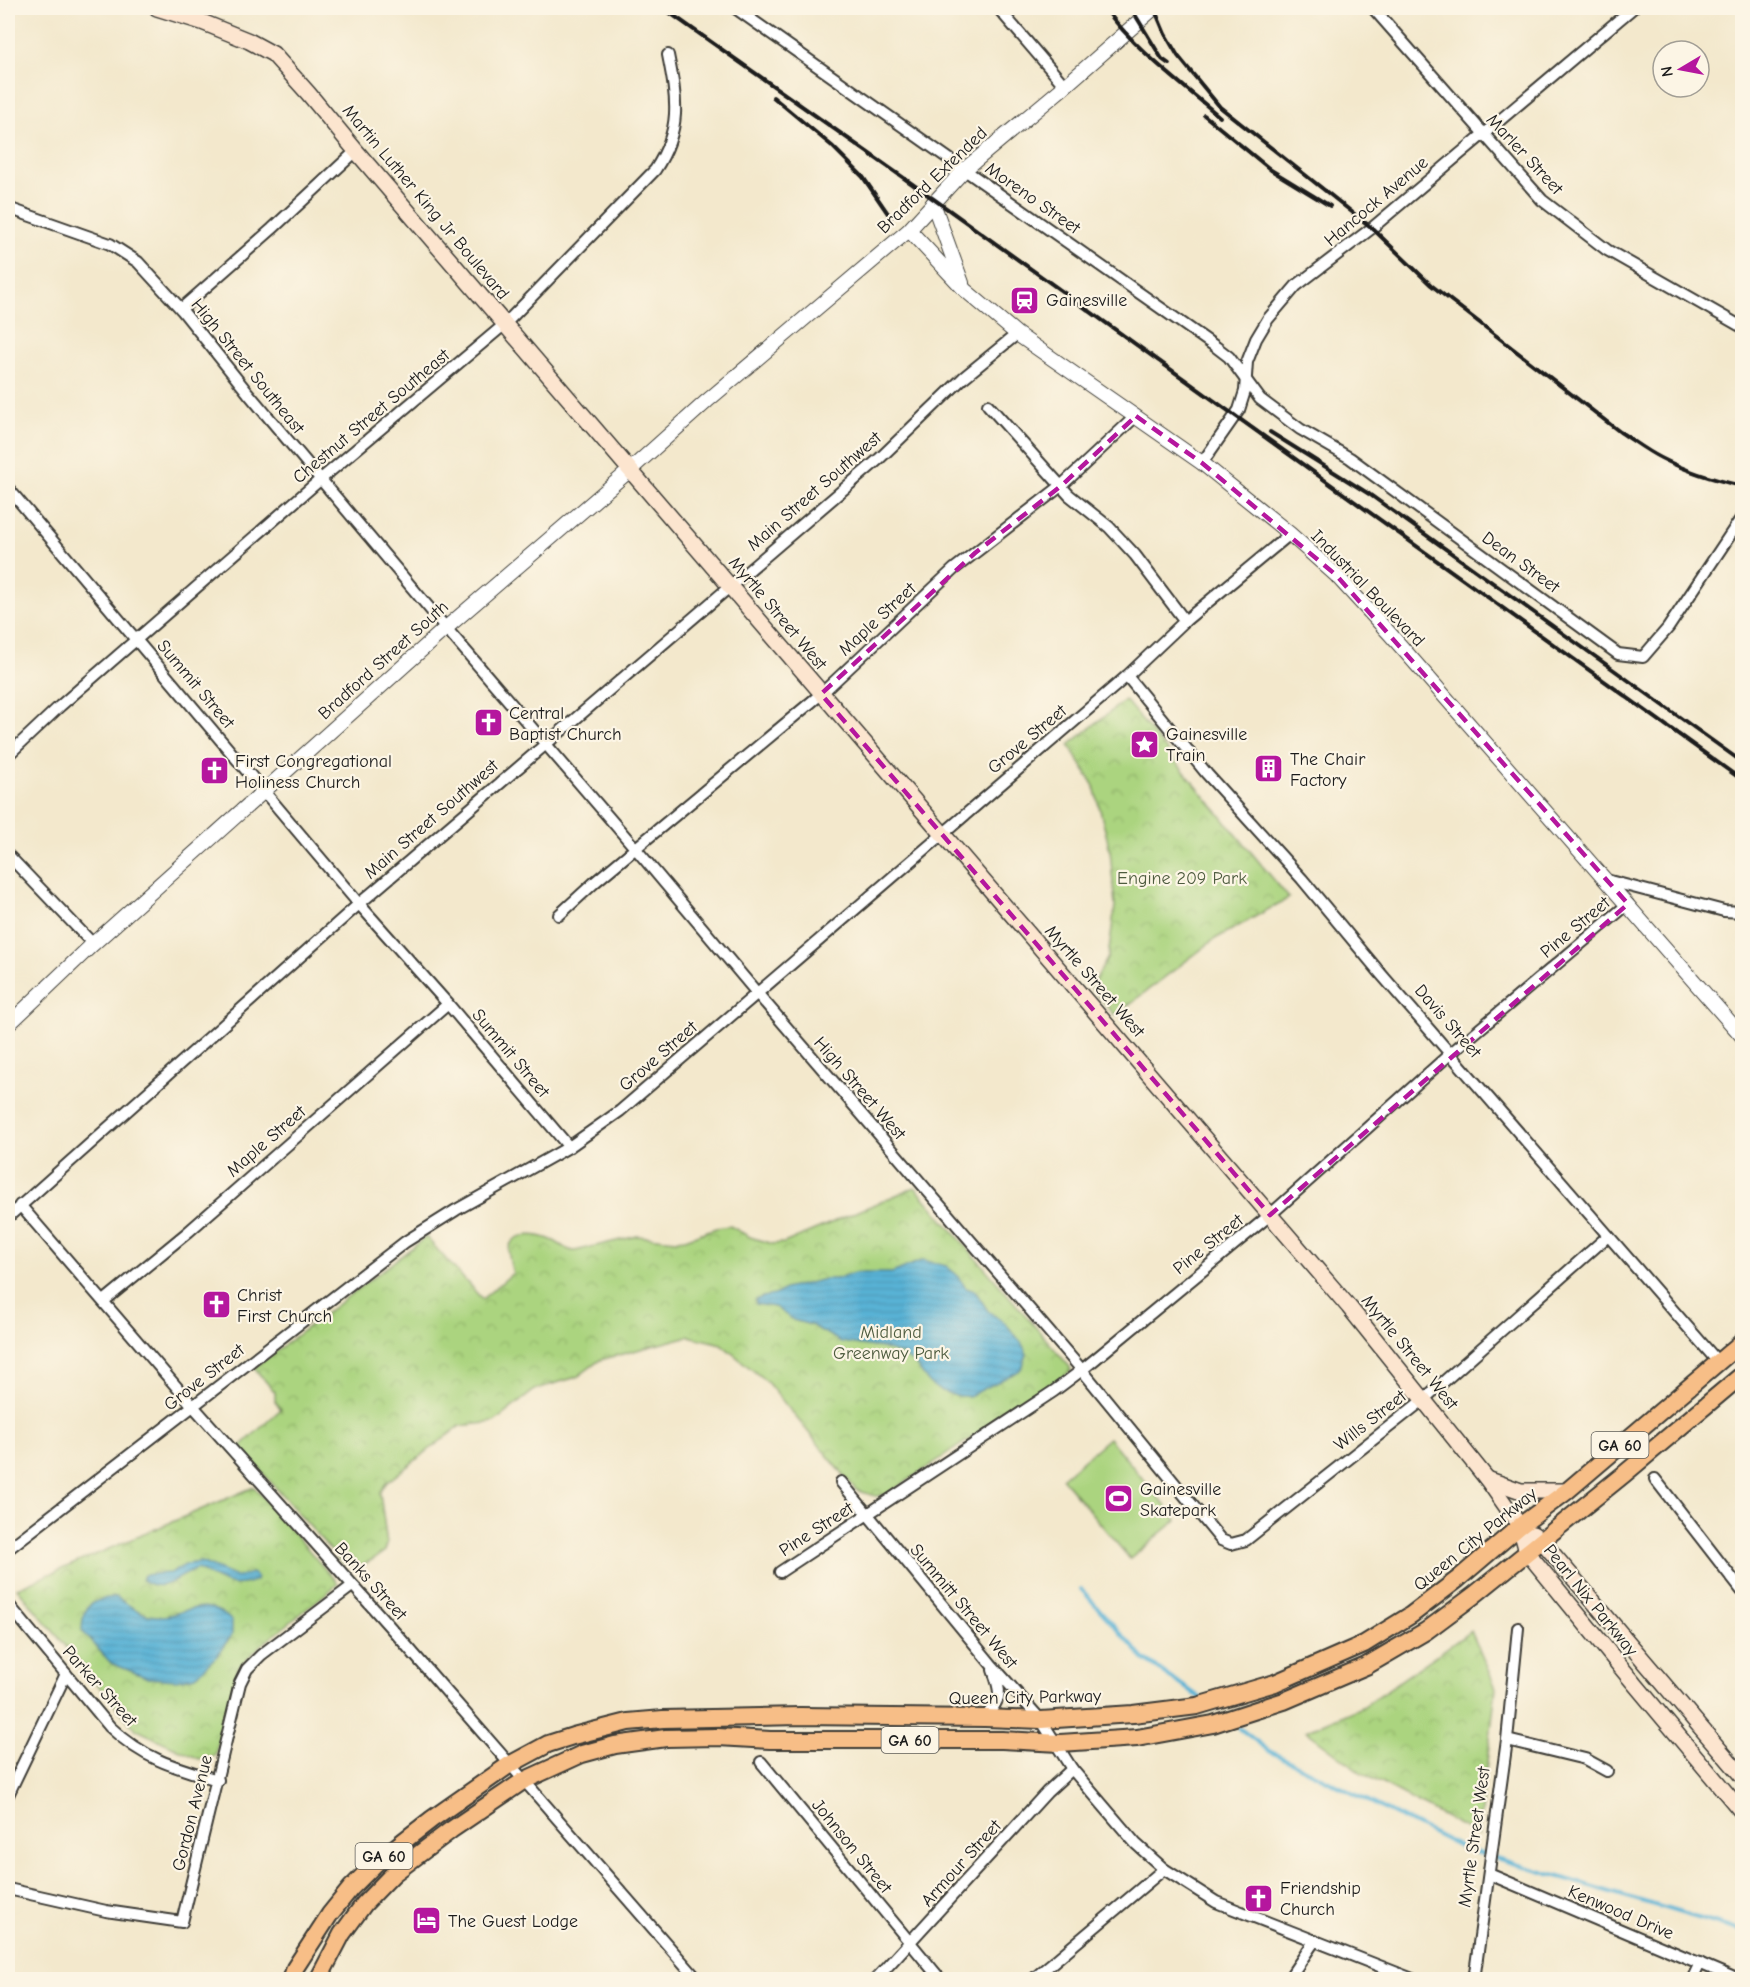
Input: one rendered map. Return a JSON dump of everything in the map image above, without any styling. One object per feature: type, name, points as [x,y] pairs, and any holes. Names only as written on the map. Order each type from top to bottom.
[{"type":"main road","name":"Martin Luther King Jr Boulevard","points":[[157,8],[202,22],[249,41],[273,54],[630,470]]},
{"type":"main road","name":"Myrtle Street West","points":[[630,470],[1349,1307],[1487,1479],[1520,1526]]},
{"type":"main road","name":"Queen City Parkway","points":[[291,1980],[295,1968],[330,1914],[351,1888],[378,1861],[432,1819],[509,1765],[548,1744],[603,1727],[628,1722],[711,1717],[1041,1720],[1133,1714],[1197,1706],[1275,1683],[1364,1644],[1411,1615],[1458,1579],[1520,1526],[1567,1491],[1743,1342]]},
{"type":"main road","name":"Davis Street","points":[[1718,1362],[1740,1382]]},
{"type":"main road","name":"GA 60","points":[[318,1980],[342,1934],[364,1904],[394,1873],[451,1830],[523,1781],[582,1754],[615,1745],[666,1738],[1056,1742],[1137,1738],[1214,1724],[1284,1701],[1366,1666],[1426,1631],[1740,1382]]},
{"type":"main road","points":[[1487,1479],[1521,1491],[1567,1491]]},
{"type":"main road","name":"Pearl Nix Parkway","points":[[1520,1526],[1541,1540],[1743,1776]]},
{"type":"main road","name":"Pearl Nix Parkway","points":[[1520,1526],[1527,1552],[1743,1812]]},
{"type":"street","name":"Moreno Street","points":[[735,8],[1216,347],[1229,357],[1246,381]]},
{"type":"street","points":[[998,8],[1065,86]]},
{"type":"street","name":"Bradford Extended","points":[[790,332],[909,230],[964,170],[1154,8]]},
{"type":"street","name":"Marler Street","points":[[1373,8],[1542,200],[1607,250],[1743,327]]},
{"type":"street","name":"Hancock Avenue","points":[[1202,463],[1239,410],[1246,381],[1247,363],[1256,339],[1268,320],[1296,286],[1372,228],[1633,8]]},
{"type":"street","name":"Chestnut Street Southeast","points":[[8,755],[60,706],[321,479],[505,324],[655,170],[661,161],[675,122],[676,94],[668,55]]},
{"type":"street","points":[[181,309],[356,151]]},
{"type":"street","points":[[933,203],[965,290]]},
{"type":"street","name":"High Street Southeast","points":[[8,208],[110,244],[138,262],[181,309],[248,393],[446,628]]},
{"type":"street","name":"Industrial Boulevard","points":[[909,230],[965,290],[1017,334],[1202,463],[1290,534],[1336,575],[1742,1034]]},
{"type":"street","name":"Bradford Street South","points":[[8,1025],[264,790],[446,628],[707,401],[790,332]]},
{"type":"street","name":"Main Street Southwest","points":[[8,1217],[359,904],[879,459],[963,378],[1017,334]]},
{"type":"street","name":"Dean Street","points":[[1246,381],[1260,399],[1300,429],[1350,458],[1618,654],[1643,657],[1668,628],[1743,517]]},
{"type":"street","points":[[988,405],[1069,495],[1109,527],[1135,555],[1185,621]]},
{"type":"street","name":"Maple Street","points":[[559,915],[821,694],[954,570],[1061,486],[1136,416]]},
{"type":"street","name":"Summit Street","points":[[8,488],[359,904],[448,1004],[569,1147]]},
{"type":"street","name":"Grove Street","points":[[8,1549],[405,1242],[456,1210],[569,1147],[620,1111],[1127,676],[1185,621],[1290,534]]},
{"type":"street","name":"High Street West","points":[[446,628],[1083,1370],[1221,1540],[1231,1544],[1246,1540],[1257,1530]]},
{"type":"street","name":"Davis Street","points":[[1127,676],[1207,774],[1302,879],[1718,1362]]},
{"type":"street","points":[[8,855],[93,945]]},
{"type":"street","points":[[1606,880],[1724,911],[1743,912]]},
{"type":"street","name":"Pine Street","points":[[780,1572],[1083,1370],[1270,1215],[1451,1053],[1628,904]]},
{"type":"street","name":"Maple Street","points":[[104,1301],[188,1232],[448,1004]]},
{"type":"street","name":"Banks Street","points":[[20,1205],[193,1406],[399,1637],[698,1980]]},
{"type":"street","name":"Wills Street","points":[[1257,1530],[1423,1400],[1608,1236]]},
{"type":"street","points":[[1655,1479],[1743,1591]]},
{"type":"street","name":"Summitt Street West","points":[[841,1482],[991,1664],[1041,1720],[1072,1769],[1136,1844],[1164,1869],[1216,1902],[1414,1980]]},
{"type":"street","name":"Gordon Avenue","points":[[8,1889],[106,1911],[182,1923],[240,1683],[247,1669],[273,1644],[352,1586]]},
{"type":"street","name":"Parker Street","points":[[8,1604],[110,1726],[137,1750],[170,1766],[218,1780]]},
{"type":"street","name":"Myrtle Street West","points":[[1473,1980],[1508,1740],[1518,1628]]},
{"type":"street","points":[[985,1718],[998,1698],[1000,1690],[991,1664]]},
{"type":"street","points":[[8,1795],[66,1674]]},
{"type":"street","points":[[1508,1740],[1584,1759],[1607,1772]]},
{"type":"street","name":"Johnson Street","points":[[761,1762],[940,1980]]},
{"type":"street","name":"Armour Street","points":[[875,1980],[1047,1792],[1072,1769]]},
{"type":"street","points":[[1032,1980],[1164,1869]]},
{"type":"street","name":"Kenwood Drive","points":[[1489,1874],[1739,1980]]},
{"type":"street","points":[[1288,1980],[1315,1940]]},
{"type":"street","points":[[1692,1980],[1700,1963]]},
{"type":"highlighted area","points":[[1136,416],[1202,463],[1336,575],[1628,904],[1270,1215],[821,694],[975,553],[1061,486]]},
{"type":"green space","name":"Engine 209 Park","points":[[1125,700],[1289,898],[1215,939],[1115,1015],[1091,988],[1108,957],[1115,906],[1110,850],[1094,786],[1069,745]]},
{"type":"green space","name":"Midland Greenway Park","points":[[915,1187],[1070,1367],[1071,1371],[886,1495],[875,1496],[856,1490],[767,1382],[721,1344],[689,1336],[600,1360],[577,1377],[536,1389],[494,1422],[460,1426],[386,1483],[380,1493],[387,1544],[385,1551],[360,1565],[342,1563],[240,1447],[281,1409],[275,1401],[275,1392],[254,1368],[426,1237],[482,1299],[513,1273],[509,1250],[511,1243],[521,1236],[542,1237],[575,1251],[637,1236],[685,1239],[716,1228],[730,1226],[750,1237],[773,1244],[784,1243]]},
{"type":"green space","name":"Gainesville Skatepark","points":[[1109,1438],[1177,1520],[1130,1559],[1062,1478]]},
{"type":"green space","points":[[254,1487],[338,1584],[258,1648],[239,1667],[215,1755],[199,1759],[135,1729],[17,1588]]},
{"type":"green space","points":[[1471,1631],[1496,1688],[1478,1835],[1362,1773],[1306,1731],[1364,1706]]},
{"type":"water","points":[[923,1260],[946,1266],[956,1274],[966,1288],[975,1291],[988,1311],[1005,1323],[1021,1342],[1027,1354],[1019,1371],[970,1396],[956,1396],[939,1390],[929,1383],[915,1364],[903,1355],[882,1348],[841,1342],[811,1325],[793,1320],[775,1307],[756,1304],[755,1300],[775,1295],[785,1289],[854,1273],[892,1273]]},
{"type":"water","points":[[201,1562],[236,1577],[252,1573],[257,1577],[256,1580],[247,1583],[232,1584],[225,1583],[197,1569],[164,1585],[158,1586],[142,1580],[144,1575],[170,1573],[187,1564]]},
{"type":"water","points":[[116,1597],[136,1610],[149,1615],[172,1615],[200,1607],[209,1608],[220,1612],[232,1621],[232,1634],[217,1656],[196,1676],[176,1680],[148,1678],[111,1663],[82,1631],[84,1615],[90,1605],[100,1600]]},
{"type":"waterway","points":[[1081,1589],[1144,1659],[1202,1699]]},
{"type":"waterway","points":[[1234,1724],[1269,1751],[1462,1848],[1742,1931]]},
{"type":"railway","points":[[663,8],[935,200],[1742,780]]},
{"type":"railway","points":[[1105,8],[1144,52],[1220,117]]},
{"type":"railway","points":[[1131,8],[1162,59],[1169,64]]},
{"type":"railway","points":[[1154,8],[1178,56],[1220,107],[1372,228],[1431,285],[1620,432],[1646,449],[1690,471],[1742,486]]},
{"type":"railway","points":[[773,97],[832,146],[863,177],[891,218]]},
{"type":"railway","points":[[1204,115],[1271,170],[1330,206]]},
{"type":"railway","points":[[1270,432],[1369,494],[1742,762]]},
{"type":"place","name":"Gainesville","points":[[1025,300]]},
{"type":"place","name":"Central Baptist Church","points":[[488,723]]},
{"type":"place","name":"Gainesville Train","points":[[1145,744]]},
{"type":"place","name":"The Chair Factory","points":[[1269,769]]},
{"type":"place","name":"First Congregational Holiness Church","points":[[214,771]]},
{"type":"place","name":"Christ First Church","points":[[216,1305]]},
{"type":"place","name":"Gainesville Skatepark","points":[[1119,1499]]},
{"type":"place","name":"Friendship Church","points":[[1259,1898]]},
{"type":"place","name":"The Guest Lodge","points":[[427,1921]]}]
